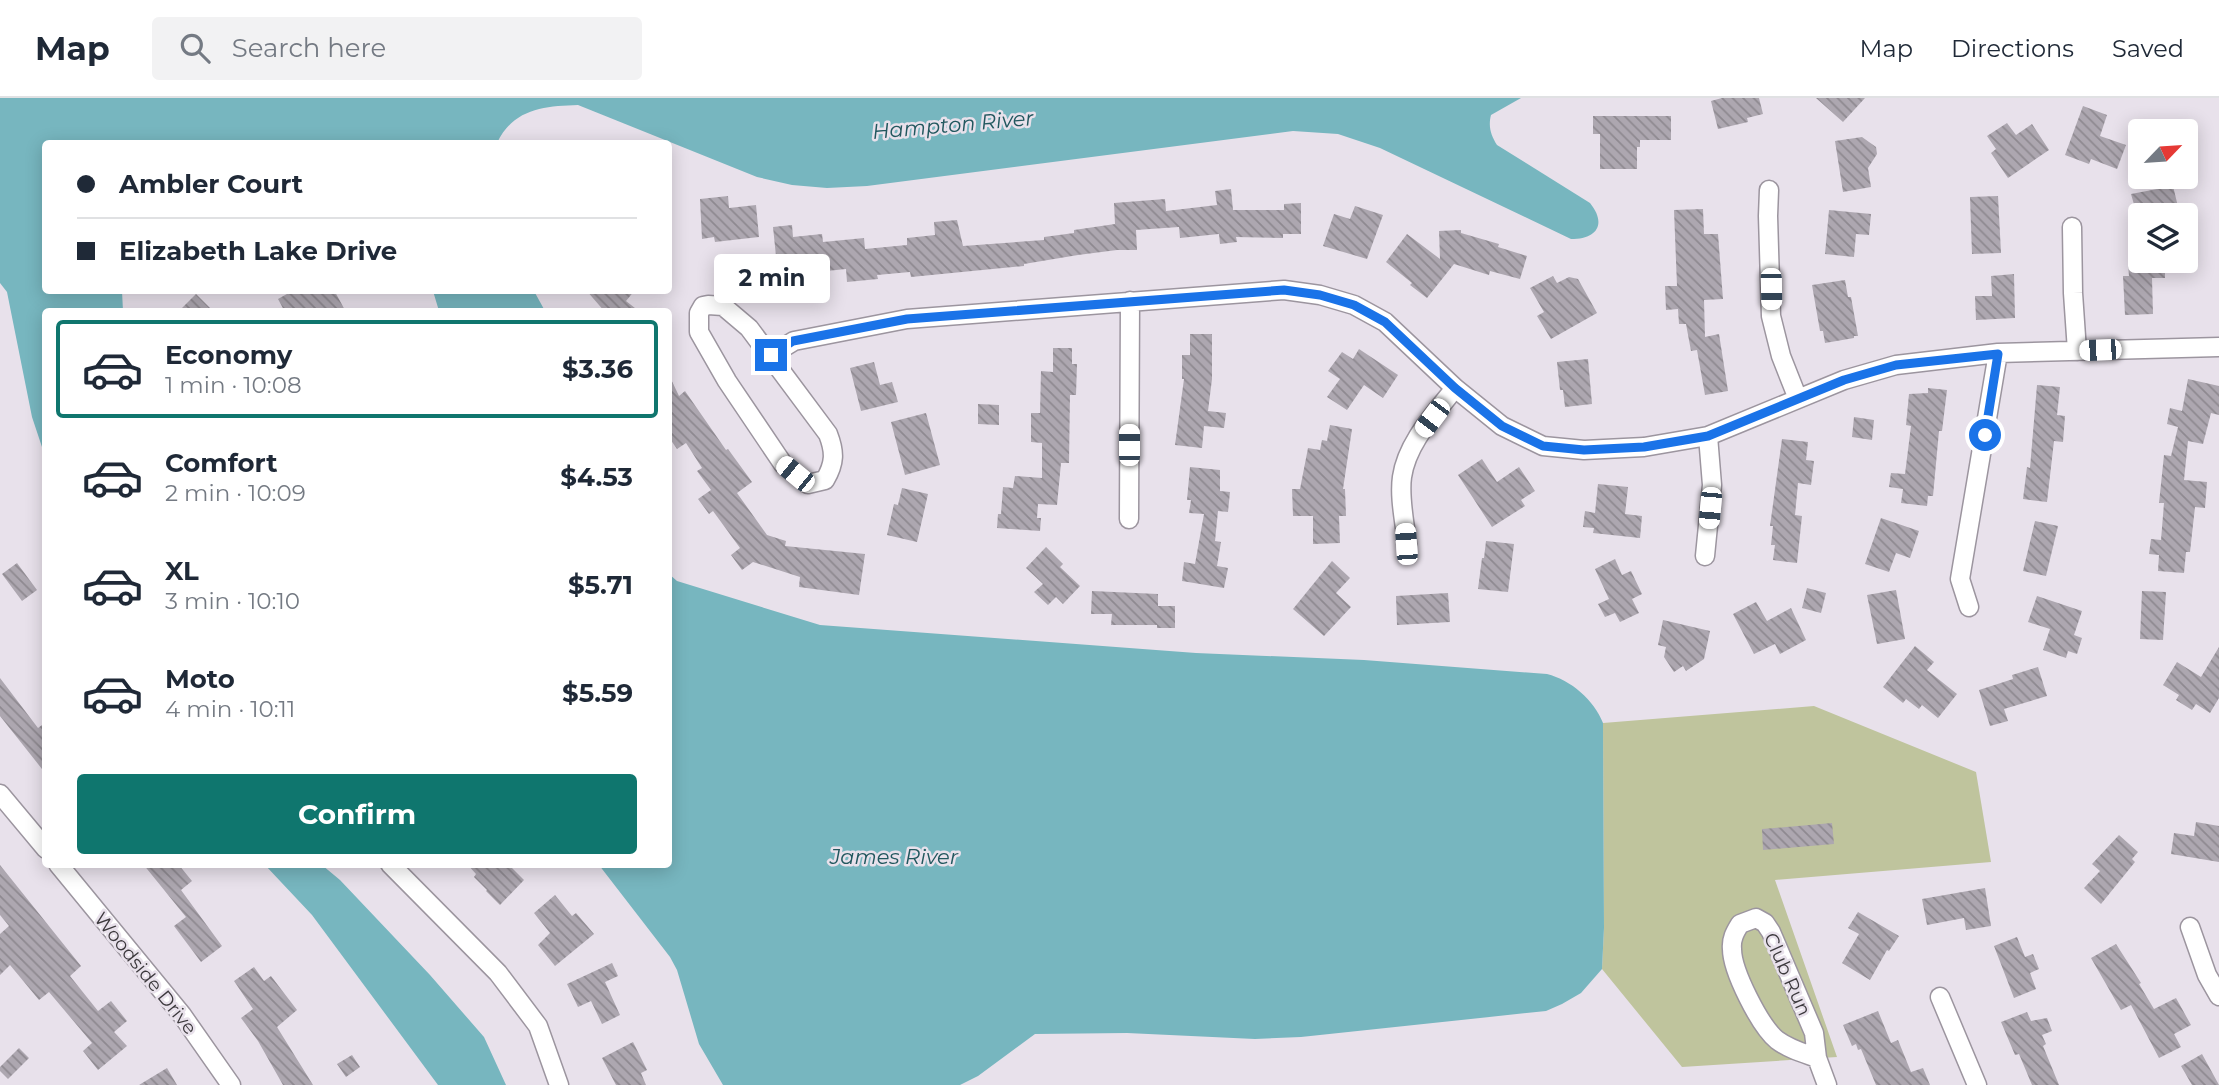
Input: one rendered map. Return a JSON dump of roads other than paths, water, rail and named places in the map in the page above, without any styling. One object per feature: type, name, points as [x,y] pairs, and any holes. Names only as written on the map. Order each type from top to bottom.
[{"type":"street","points":[[1769,190],[1771,316],[1781,356],[1798,399]]},
{"type":"street","points":[[2072,227],[2077,351]]},
{"type":"street","points":[[771,355],[793,341],[907,319],[1284,290],[1320,295],[1354,305],[1385,322],[1455,388],[1502,426],[1543,446],[1584,450],[1644,447],[1708,436],[1844,380],[1896,365],[1998,354],[2219,347]]},
{"type":"street","points":[[1129,519],[1130,301]]},
{"type":"street","points":[[704,306],[723,306],[749,328],[771,355],[828,434],[834,450],[833,467],[825,480],[808,484],[783,464],[727,381],[699,332],[699,313],[704,306]]},
{"type":"street","points":[[1969,607],[1960,579],[1998,354]]},
{"type":"street","points":[[1406,544],[1402,479],[1408,454],[1455,388]]},
{"type":"street","points":[[1705,556],[1712,485],[1708,436]]},
{"type":"street","points":[[0,794],[42,844]]},
{"type":"street","name":"Woodside Drive","points":[[61,868],[182,1015],[231,1085]]},
{"type":"street","points":[[394,868],[498,973],[538,1026],[559,1085]]},
{"type":"street","name":"Club Run","points":[[1816,1058],[1777,1040],[1753,1006],[1731,951],[1733,936],[1740,924],[1756,918],[1765,923],[1771,932],[1814,1033],[1816,1058],[1826,1085]]},
{"type":"street","points":[[2190,927],[2207,975],[2219,996]]},
{"type":"street","points":[[1940,997],[1977,1085]]},
{"type":"water","name":"Hampton River","points":[[0,98],[1521,98],[1491,115],[1491,131],[1497,145],[1590,203],[1598,217],[1597,229],[1593,233],[1571,239],[1380,148],[1338,134],[1293,131],[867,186],[827,188],[792,185],[757,177],[672,143],[672,140],[665,140],[578,105],[542,108],[521,116],[499,140],[42,140],[42,294],[122,294],[123,308],[42,308],[42,447],[32,417],[7,292],[0,283]]},
{"type":"water","points":[[434,294],[536,294],[543,308],[438,308]]},
{"type":"water","name":"James River","points":[[672,577],[677,581],[820,625],[1196,653],[1364,660],[1547,674],[1565,681],[1581,692],[1594,706],[1603,723],[1602,969],[1581,993],[1546,1011],[1301,1037],[1255,1039],[1127,1033],[1035,1034],[978,1076],[960,1085],[723,1085],[699,1044],[677,970],[670,957],[601,868],[672,868]]},
{"type":"water","points":[[268,868],[326,868],[340,880],[430,975],[484,1037],[506,1085],[438,1085],[312,915]]}]
